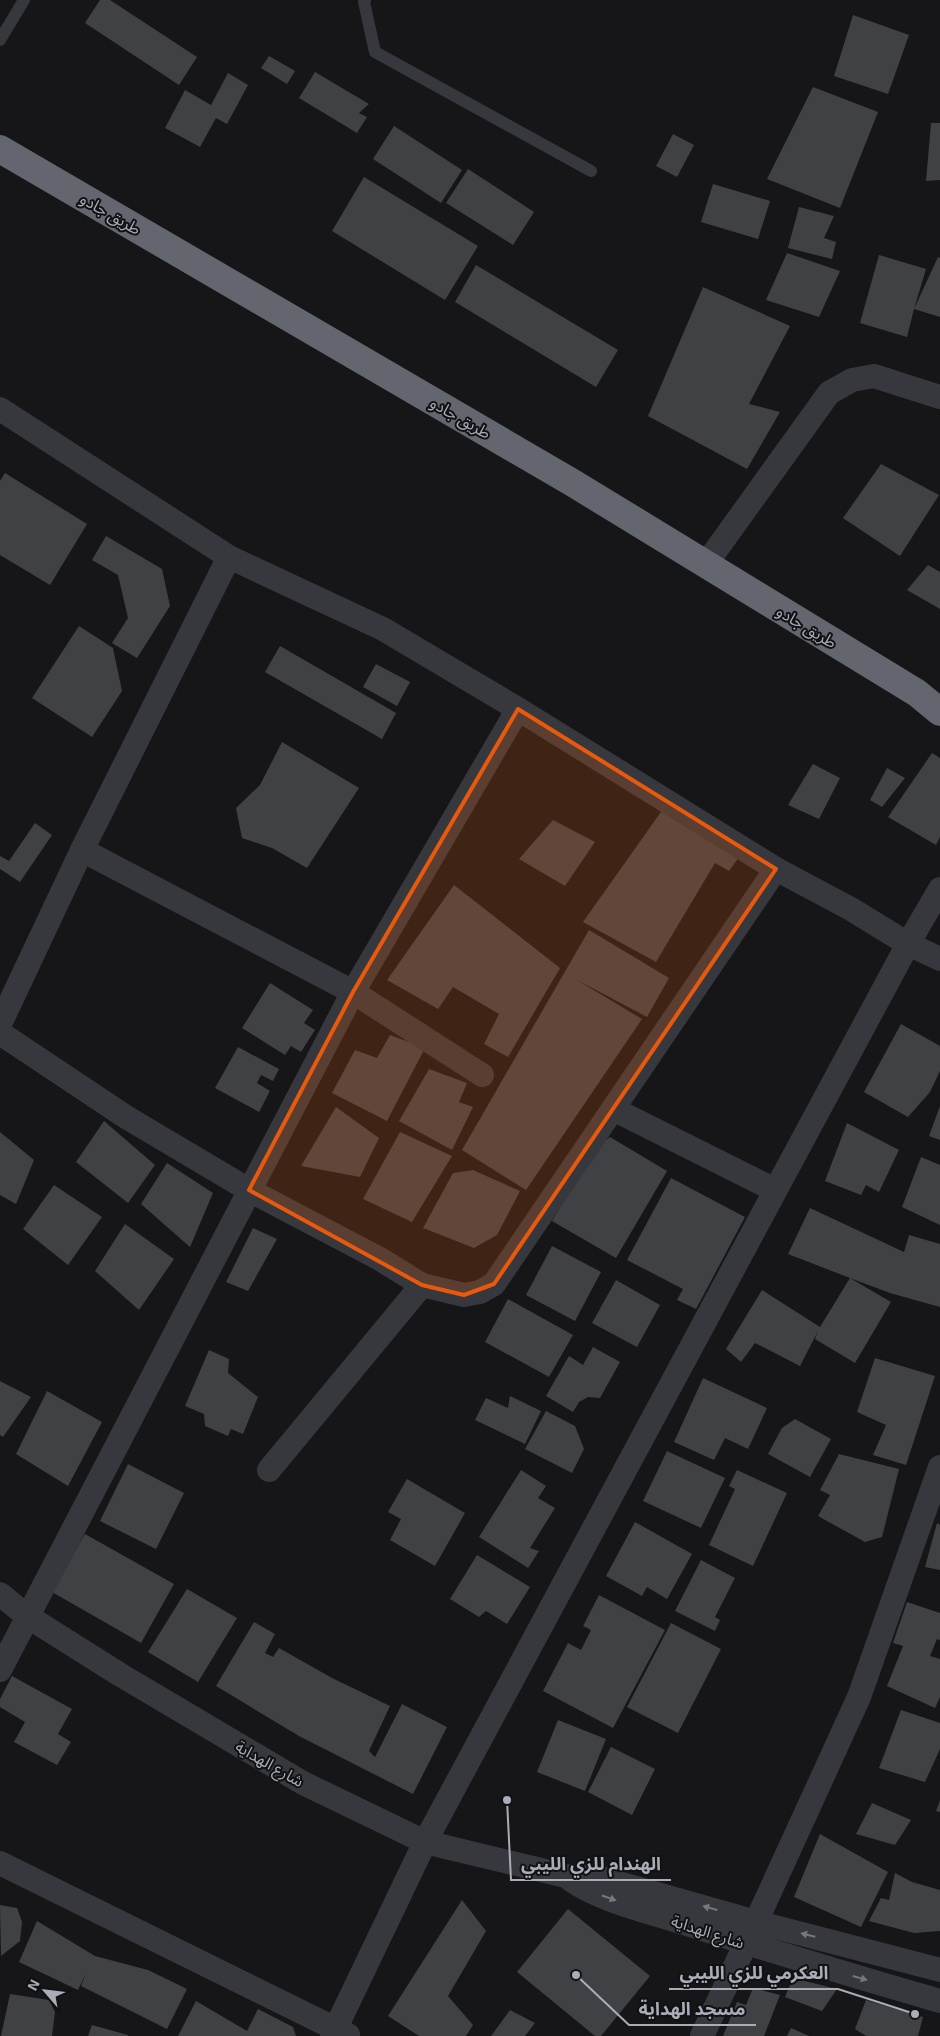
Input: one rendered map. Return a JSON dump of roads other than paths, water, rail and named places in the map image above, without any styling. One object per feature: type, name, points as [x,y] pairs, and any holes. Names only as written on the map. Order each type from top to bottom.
[{"type":"highway","name":"طريق جادو","points":[[0,150],[547,468],[928,697],[940,712]]},
{"type":"street","points":[[706,564],[829,393],[852,380],[874,376],[940,397]]},
{"type":"street","points":[[0,409],[229,557],[383,629],[518,709],[776,869],[851,909],[908,944],[940,959]]},
{"type":"street","points":[[0,1024],[82,850],[229,557]]},
{"type":"street","points":[[0,1670],[353,992],[518,709]]},
{"type":"street","points":[[82,850],[353,992],[482,1075]]},
{"type":"street","points":[[0,1033],[126,1117],[249,1190],[380,1259],[422,1285],[464,1295],[480,1292],[494,1284],[776,869]]},
{"type":"street","points":[[0,1863],[339,2033],[425,1842],[908,944],[940,890]]},
{"type":"street","points":[[613,1109],[775,1190]]},
{"type":"street","points":[[269,1470],[422,1285]]},
{"type":"street","points":[[702,2036],[859,1697],[940,1467]]},
{"type":"street","name":"شارع الهداية","points":[[0,1594],[27,1616],[119,1674],[303,1782],[425,1842],[566,1876],[601,1878],[756,1922],[940,1970]]},
{"type":"street","name":"شارع الهداية","points":[[566,1876],[582,1887],[599,1894],[746,1943],[940,2001]]},
{"type":"lane","points":[[0,40],[24,0]]},
{"type":"lane","points":[[365,0],[375,52],[591,171]]},
{"type":"place","name":"الهندام للزي الليبي","points":[[507,1800]]},
{"type":"place","name":"مسجد الهداية","points":[[576,1975]]},
{"type":"place","name":"العكرمي للزي الليبي","points":[[915,2014]]}]
